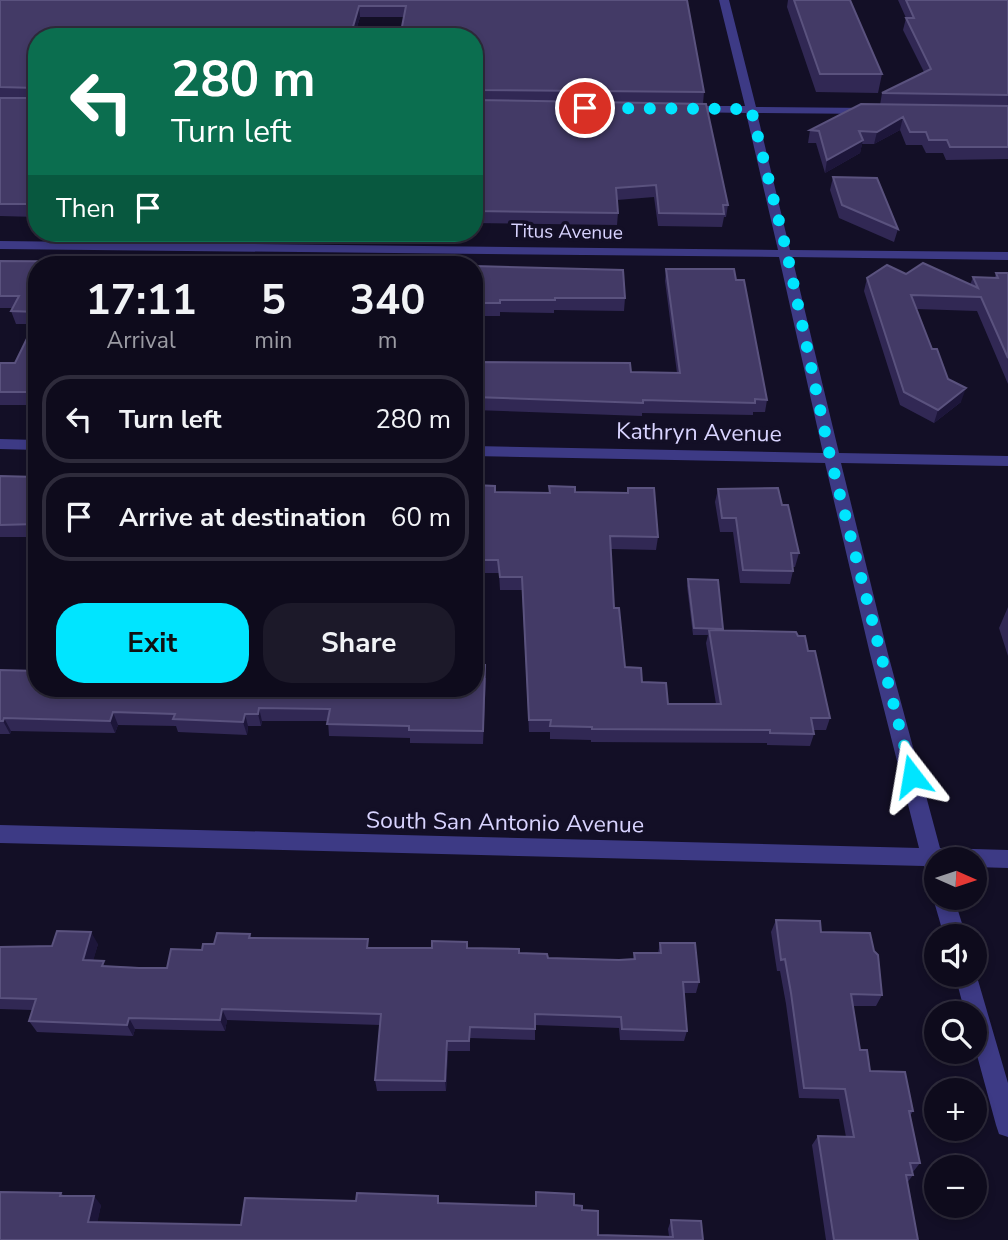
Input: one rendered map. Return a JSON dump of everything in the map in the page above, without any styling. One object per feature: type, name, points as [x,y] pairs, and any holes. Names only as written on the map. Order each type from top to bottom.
[{"type":"street","points":[[724,0],[787,253],[830,456],[930,847]]},
{"type":"street","points":[[668,108],[886,111]]},
{"type":"street","name":"Titus Avenue","points":[[0,245],[1008,256]]},
{"type":"street","points":[[0,444],[28,444]]},
{"type":"street","name":"Kathryn Avenue","points":[[483,451],[1008,461]]},
{"type":"street","name":"South San Antonio Avenue","points":[[0,834],[924,864]]},
{"type":"street","name":"South San Antonio Avenue","points":[[987,860],[1008,859]]},
{"type":"street","points":[[969,987],[1008,1125]]},
{"type":"building","points":[[0,0],[687,0],[704,92],[483,90],[483,28],[402,28],[406,6],[359,6],[353,28],[28,28],[28,88],[0,87]]},
{"type":"building","points":[[794,0],[850,0],[882,74],[820,74]]},
{"type":"building","points":[[906,0],[1008,0],[1008,95],[882,93],[931,69],[906,18],[914,18]]},
{"type":"building","points":[[0,98],[28,98],[28,204],[0,204]]},
{"type":"building","points":[[483,100],[706,104],[728,205],[723,205],[724,214],[659,213],[656,185],[616,188],[618,213],[483,211]]},
{"type":"building","points":[[861,104],[1008,106],[1008,147],[950,147],[947,140],[929,140],[926,132],[910,132],[903,117],[877,132],[859,131],[863,140],[827,160],[819,131],[810,130]]},
{"type":"building","points":[[833,177],[877,178],[898,229],[842,205]]},
{"type":"building","points":[[0,261],[28,261],[28,312],[11,311],[19,296],[0,296]]},
{"type":"building","points":[[923,263],[978,288],[973,277],[998,278],[996,273],[1008,273],[1008,358],[981,297],[911,295],[932,349],[937,349],[948,379],[966,388],[938,410],[904,392],[867,278],[887,265],[906,274]]},
{"type":"building","points":[[483,266],[623,270],[625,298],[500,300],[500,303],[483,303]]},
{"type":"building","points":[[666,269],[734,269],[736,280],[744,280],[767,400],[755,399],[755,403],[643,400],[643,403],[483,397],[483,362],[630,363],[631,372],[680,373]]},
{"type":"building","points":[[28,336],[28,392],[0,392],[0,363],[15,363]]},
{"type":"building","points":[[0,476],[28,477],[28,524],[0,525]]},
{"type":"building","points":[[483,485],[495,486],[495,492],[550,493],[549,486],[575,487],[575,492],[628,493],[628,488],[654,488],[658,537],[610,536],[614,608],[619,608],[625,667],[641,668],[642,682],[666,683],[668,704],[721,704],[709,630],[796,632],[798,636],[805,636],[808,651],[815,651],[830,718],[811,718],[814,734],[770,733],[770,730],[592,729],[550,726],[551,720],[529,720],[522,577],[500,577],[498,560],[483,560]]},
{"type":"building","points":[[778,488],[782,505],[788,505],[799,553],[791,553],[793,571],[743,570],[736,518],[722,518],[718,489]]},
{"type":"building","points":[[688,579],[718,580],[723,629],[694,628]]},
{"type":"building","points":[[485,665],[483,731],[409,730],[409,726],[327,724],[330,709],[259,708],[258,714],[245,714],[243,722],[173,719],[175,714],[113,712],[110,721],[4,718],[0,721],[0,670],[28,671],[28,697],[483,697]]},
{"type":"building","points":[[776,920],[820,921],[821,932],[870,933],[874,951],[878,955],[882,995],[851,994],[860,1050],[867,1050],[870,1071],[905,1072],[913,1111],[909,1111],[920,1163],[910,1163],[913,1175],[906,1175],[918,1240],[834,1240],[818,1136],[854,1137],[845,1089],[804,1088],[791,993],[785,959],[781,960]]},
{"type":"building","points":[[57,931],[91,932],[83,960],[104,961],[102,966],[139,968],[167,968],[171,949],[202,950],[203,944],[214,944],[217,933],[250,934],[249,938],[368,939],[367,948],[432,948],[432,941],[467,942],[467,948],[519,949],[519,953],[547,954],[548,958],[619,960],[635,959],[634,953],[661,953],[660,943],[695,943],[699,982],[683,982],[687,1031],[622,1029],[621,1017],[535,1014],[535,1029],[470,1027],[469,1041],[447,1041],[445,1081],[375,1080],[381,1014],[222,1009],[220,1020],[129,1018],[127,1025],[29,1021],[36,999],[0,998],[0,947],[52,946]]},
{"type":"building","points":[[0,1192],[94,1196],[88,1222],[241,1225],[245,1198],[356,1201],[357,1193],[438,1196],[438,1203],[536,1206],[536,1192],[574,1194],[574,1205],[582,1206],[582,1210],[598,1211],[598,1235],[673,1237],[671,1220],[701,1221],[703,1240],[0,1240]]},
{"type":"route","points":[[585,108],[751,109],[787,253],[830,456],[912,776]]}]
